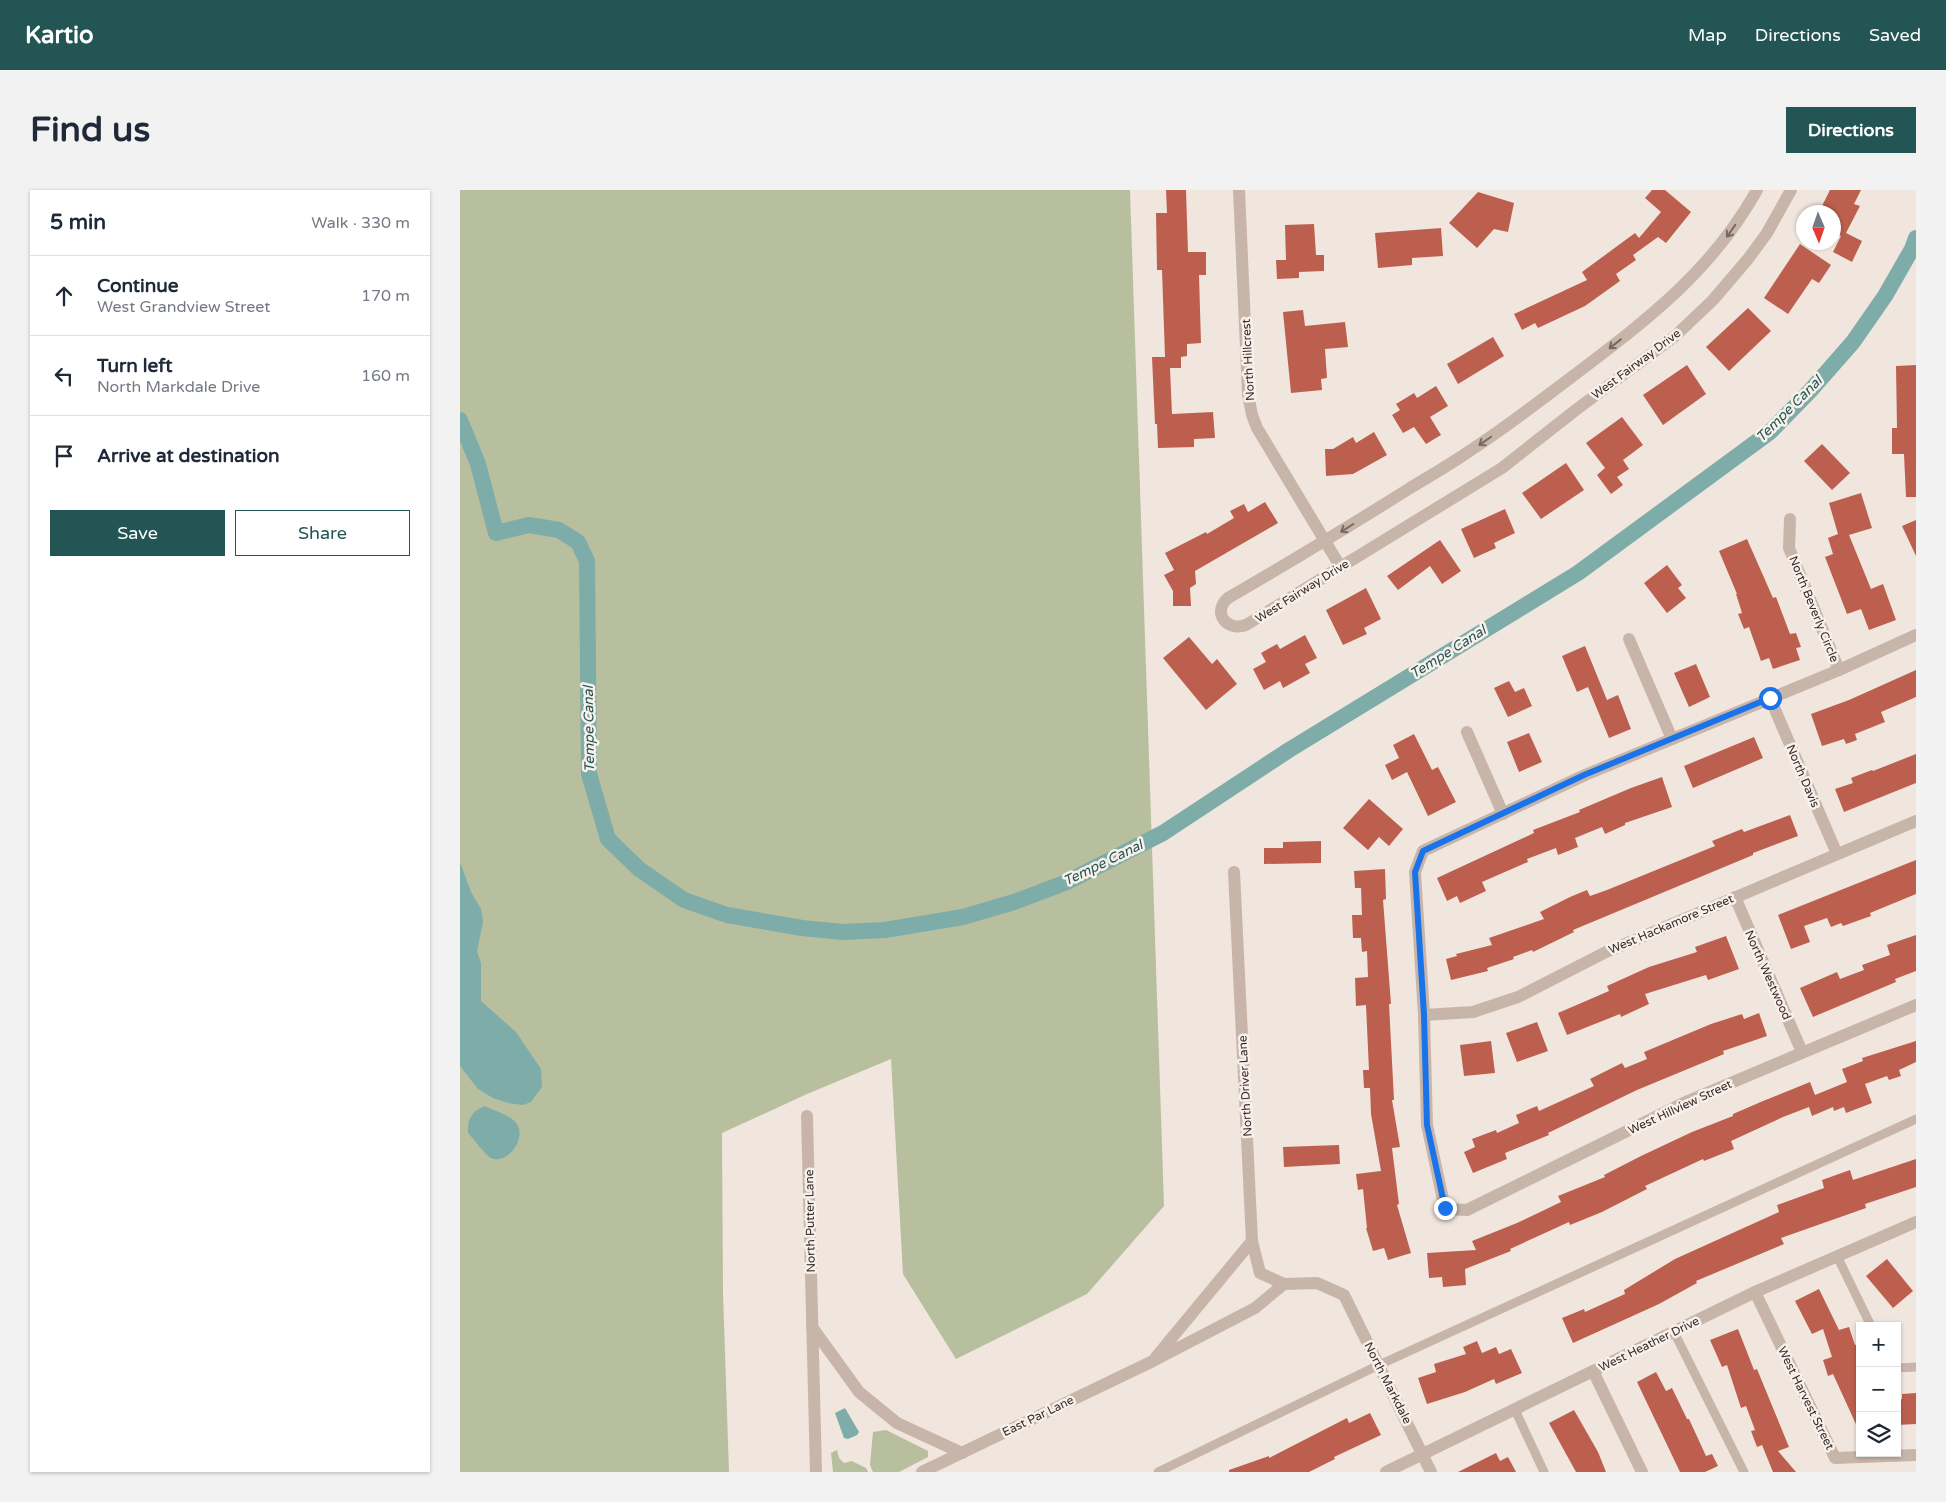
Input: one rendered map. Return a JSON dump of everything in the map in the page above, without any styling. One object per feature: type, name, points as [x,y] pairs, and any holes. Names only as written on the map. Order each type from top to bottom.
[{"type":"street","name":"North Hillcrest","points":[[1240,190],[1248,394],[1252,415],[1257,428],[1340,566]]},
{"type":"street","name":"West Fairway Drive","points":[[1757,190],[1729,235],[1710,258],[1658,310],[1470,452],[1326,541],[1228,598],[1223,603],[1221,611],[1223,619],[1232,626],[1239,628],[1246,625],[1502,468],[1674,337],[1713,300],[1748,259],[1767,233],[1791,190]]},
{"type":"street","name":"North Beverly Circle","points":[[1790,519],[1789,548],[1839,670]]},
{"type":"street","points":[[1424,1015],[1415,872],[1423,851],[1584,775],[1839,670],[1916,635]]},
{"type":"street","points":[[1629,639],[1672,739]]},
{"type":"street","name":"North Davis","points":[[1770,698],[1838,854]]},
{"type":"street","points":[[1467,732],[1503,814]]},
{"type":"street","name":"West Hackamore Street","points":[[1424,1015],[1473,1012],[1518,997],[1606,952],[1916,821]]},
{"type":"street","name":"North Driver Lane","points":[[1234,872],[1252,1241],[1260,1272],[1284,1284]]},
{"type":"street","name":"North Westwood","points":[[1735,898],[1802,1052]]},
{"type":"street","name":"West Hillview Street","points":[[1424,1015],[1427,1125],[1445,1208],[1467,1210],[1688,1102],[1916,1005]]},
{"type":"street","name":"North Putter Lane","points":[[807,1116],[816,1472]]},
{"type":"street","name":"West Heather Drive","points":[[1386,1472],[1755,1292],[1916,1222]]},
{"type":"street","name":"East Par Lane","points":[[1153,1361],[1252,1241]]},
{"type":"street","name":"North Markdale","points":[[1284,1284],[1317,1283],[1344,1295],[1431,1472]]},
{"type":"street","name":"East Par Lane","points":[[922,1472],[1153,1361],[1255,1308],[1284,1284]]},
{"type":"street","name":"West Harvest Street","points":[[1755,1292],[1835,1458],[1916,1455]]},
{"type":"street","points":[[812,1327],[859,1392],[897,1423],[962,1453]]},
{"type":"street","points":[[1592,1371],[1642,1472]]},
{"type":"lane","points":[[1158,1472],[1379,1365],[1916,1119]]},
{"type":"lane","points":[[1837,1256],[1869,1322]]},
{"type":"lane","points":[[1674,1332],[1744,1472]]},
{"type":"lane","points":[[1901,1368],[1916,1367]]},
{"type":"lane","points":[[1515,1410],[1544,1472]]},
{"type":"green space","points":[[460,190],[1130,190],[1164,1206],[1087,1294],[956,1359],[903,1274],[891,1059],[807,1094],[722,1133],[723,1293],[729,1472],[460,1472]]},
{"type":"green space","points":[[886,1430],[928,1451],[928,1457],[899,1472],[873,1472],[870,1465],[873,1432]]},
{"type":"green space","points":[[837,1450],[839,1458],[844,1463],[852,1461],[866,1468],[868,1472],[833,1472],[831,1453]]},
{"type":"water","points":[[460,862],[471,892],[481,909],[483,922],[477,951],[481,963],[481,1001],[516,1032],[541,1069],[542,1087],[531,1102],[523,1105],[493,1098],[478,1089],[460,1066]]},
{"type":"water","points":[[485,1106],[512,1119],[518,1126],[520,1132],[517,1145],[503,1158],[491,1158],[468,1133],[468,1124],[471,1116]]},
{"type":"water","points":[[845,1408],[859,1432],[848,1439],[844,1438],[835,1413]]},
{"type":"building","points":[[1166,190],[1186,190],[1188,252],[1206,252],[1206,275],[1199,275],[1201,343],[1187,344],[1187,356],[1181,357],[1181,368],[1170,368],[1172,414],[1213,412],[1215,438],[1194,439],[1194,447],[1158,448],[1157,424],[1155,424],[1152,357],[1165,357],[1162,270],[1157,270],[1156,213],[1167,213]]},
{"type":"building","points":[[1652,190],[1665,190],[1691,212],[1666,243],[1658,237],[1633,255],[1636,260],[1616,274],[1620,281],[1585,306],[1538,328],[1535,323],[1522,330],[1514,314],[1587,280],[1582,272],[1635,233],[1639,238],[1661,212],[1645,198]]},
{"type":"building","points":[[1830,190],[1861,190],[1854,204],[1860,206],[1846,233],[1862,241],[1852,262],[1833,252],[1834,250],[1841,250],[1841,205],[1822,205]]},
{"type":"building","points":[[1478,192],[1514,203],[1508,232],[1494,229],[1477,248],[1449,223]]},
{"type":"building","points":[[1314,224],[1316,255],[1324,255],[1324,271],[1299,272],[1299,278],[1277,279],[1276,260],[1286,260],[1285,225]]},
{"type":"building","points":[[1441,228],[1443,256],[1412,258],[1412,265],[1378,268],[1375,233]]},
{"type":"building","points":[[1796,250],[1809,250],[1831,265],[1819,283],[1812,279],[1788,314],[1764,298]]},
{"type":"building","points":[[1748,308],[1771,331],[1729,371],[1706,347]]},
{"type":"building","points":[[1303,310],[1305,326],[1345,322],[1348,347],[1325,349],[1327,378],[1321,379],[1322,390],[1291,393],[1283,312]]},
{"type":"building","points":[[1493,337],[1504,356],[1458,384],[1447,364]]},
{"type":"building","points":[[1687,365],[1706,394],[1663,425],[1643,395]]},
{"type":"building","points":[[1916,365],[1916,497],[1906,497],[1904,454],[1892,454],[1892,428],[1897,428],[1896,366]]},
{"type":"building","points":[[1436,386],[1448,406],[1430,417],[1441,435],[1426,444],[1414,427],[1403,433],[1392,415],[1400,410],[1396,404],[1414,393],[1417,398]]},
{"type":"building","points":[[1622,417],[1643,445],[1623,460],[1629,469],[1617,477],[1623,485],[1611,494],[1597,475],[1605,468],[1586,443]]},
{"type":"building","points":[[1374,432],[1387,455],[1353,474],[1326,476],[1325,449],[1333,449],[1353,437],[1356,443]]},
{"type":"building","points":[[1822,444],[1850,473],[1832,490],[1804,461]]},
{"type":"building","points":[[1566,463],[1584,490],[1541,519],[1522,493]]},
{"type":"building","points":[[1861,493],[1872,528],[1849,535],[1871,589],[1883,584],[1896,620],[1869,630],[1861,609],[1847,614],[1825,557],[1833,554],[1828,538],[1838,534],[1829,503]]},
{"type":"building","points":[[1265,502],[1278,523],[1195,571],[1196,584],[1190,588],[1191,606],[1173,606],[1173,591],[1164,575],[1174,570],[1165,553],[1206,532],[1207,534],[1234,518],[1230,511],[1244,504],[1248,512]]},
{"type":"building","points":[[1505,509],[1515,533],[1494,543],[1496,548],[1474,558],[1461,529]]},
{"type":"building","points":[[1916,520],[1916,556],[1902,526]]},
{"type":"building","points":[[1747,539],[1773,598],[1776,597],[1790,634],[1796,633],[1801,647],[1796,648],[1800,660],[1773,669],[1769,658],[1761,661],[1749,627],[1744,629],[1738,614],[1742,613],[1737,594],[1719,551]]},
{"type":"building","points":[[1440,540],[1461,571],[1442,584],[1430,566],[1398,590],[1387,576]]},
{"type":"building","points":[[1667,565],[1682,585],[1678,588],[1686,598],[1667,613],[1644,583]]},
{"type":"building","points":[[1366,588],[1381,619],[1364,628],[1367,634],[1343,645],[1326,610]]},
{"type":"building","points":[[1305,635],[1317,658],[1305,664],[1310,673],[1283,688],[1280,681],[1264,690],[1253,669],[1266,662],[1261,653],[1277,644],[1280,649]]},
{"type":"building","points":[[1189,637],[1212,664],[1217,659],[1237,684],[1206,710],[1163,658]]},
{"type":"building","points":[[1585,646],[1607,700],[1618,695],[1631,729],[1609,738],[1588,687],[1577,692],[1562,656]]},
{"type":"building","points":[[1696,664],[1710,697],[1689,707],[1674,673]]},
{"type":"building","points":[[1916,670],[1916,697],[1881,712],[1885,722],[1855,734],[1857,740],[1846,744],[1844,739],[1822,746],[1811,714],[1849,700]]},
{"type":"building","points":[[1509,681],[1515,692],[1524,688],[1532,706],[1508,717],[1494,688]]},
{"type":"building","points":[[1529,733],[1542,762],[1519,772],[1507,742]]},
{"type":"building","points":[[1414,734],[1432,770],[1438,767],[1456,802],[1428,816],[1407,772],[1392,780],[1385,765],[1399,758],[1393,745]]},
{"type":"building","points":[[1754,737],[1763,758],[1693,788],[1684,766]]},
{"type":"building","points":[[1916,754],[1916,783],[1844,812],[1835,789],[1853,783],[1851,778]]},
{"type":"building","points":[[1662,777],[1672,807],[1625,823],[1625,825],[1605,834],[1602,827],[1575,838],[1578,847],[1558,855],[1556,848],[1527,859],[1528,862],[1482,882],[1486,891],[1460,903],[1457,896],[1447,901],[1437,878],[1534,833],[1533,830],[1580,812],[1579,810],[1631,788]]},
{"type":"building","points":[[1369,799],[1403,829],[1389,846],[1379,837],[1368,850],[1343,828]]},
{"type":"building","points":[[1790,815],[1798,836],[1753,853],[1753,855],[1573,930],[1574,932],[1533,952],[1532,950],[1513,957],[1514,959],[1487,968],[1488,971],[1451,980],[1446,959],[1457,956],[1456,954],[1492,945],[1489,938],[1544,919],[1540,912],[1570,897],[1587,890],[1590,896],[1607,890],[1715,846],[1712,841],[1742,829],[1744,832]]},
{"type":"building","points":[[1321,841],[1321,863],[1264,864],[1264,848],[1283,848],[1283,842]]},
{"type":"building","points":[[1916,860],[1916,894],[1870,913],[1871,916],[1843,926],[1841,923],[1831,927],[1827,918],[1804,926],[1810,942],[1791,949],[1778,915]]},
{"type":"building","points":[[1385,869],[1386,899],[1383,900],[1391,1004],[1389,1004],[1394,1100],[1392,1100],[1400,1147],[1392,1148],[1399,1204],[1397,1205],[1411,1253],[1388,1260],[1384,1248],[1373,1251],[1366,1228],[1363,1189],[1358,1190],[1356,1174],[1381,1171],[1371,1114],[1370,1088],[1364,1088],[1363,1070],[1369,1070],[1366,1005],[1356,1006],[1355,978],[1368,977],[1367,951],[1362,952],[1361,938],[1353,938],[1352,915],[1362,915],[1361,888],[1355,888],[1354,871]]},
{"type":"building","points":[[1916,935],[1916,971],[1895,979],[1896,982],[1813,1017],[1800,988],[1837,972],[1840,979],[1864,970],[1862,965],[1890,955],[1887,945]]},
{"type":"building","points":[[1726,936],[1739,969],[1708,980],[1706,975],[1645,994],[1649,1004],[1621,1017],[1620,1014],[1567,1035],[1558,1013],[1609,991],[1607,986],[1649,967],[1697,952],[1695,947]]},
{"type":"building","points":[[1759,1013],[1767,1036],[1723,1051],[1724,1054],[1637,1090],[1548,1133],[1549,1135],[1505,1153],[1507,1159],[1473,1173],[1464,1152],[1475,1147],[1472,1139],[1496,1130],[1497,1133],[1519,1123],[1516,1115],[1537,1106],[1539,1111],[1594,1086],[1590,1079],[1622,1063],[1625,1068],[1647,1059],[1644,1052],[1711,1024],[1742,1014],[1744,1019]]},
{"type":"building","points":[[1537,1022],[1548,1051],[1517,1062],[1506,1033]]},
{"type":"building","points":[[1491,1041],[1495,1073],[1464,1076],[1460,1045]]},
{"type":"building","points":[[1916,1041],[1916,1062],[1899,1070],[1901,1076],[1889,1080],[1887,1076],[1865,1084],[1872,1103],[1846,1113],[1844,1107],[1834,1111],[1833,1107],[1812,1116],[1809,1107],[1783,1117],[1731,1141],[1734,1149],[1704,1161],[1703,1159],[1645,1186],[1647,1189],[1602,1212],[1570,1225],[1569,1222],[1510,1249],[1511,1251],[1465,1269],[1466,1285],[1443,1287],[1442,1277],[1429,1278],[1427,1253],[1476,1250],[1472,1241],[1517,1223],[1561,1202],[1558,1196],[1605,1177],[1604,1175],[1641,1156],[1692,1132],[1733,1116],[1733,1114],[1810,1082],[1815,1095],[1847,1082],[1842,1069],[1863,1061],[1862,1058]]},
{"type":"building","points":[[1339,1145],[1340,1164],[1284,1167],[1283,1147]]},
{"type":"building","points":[[1916,1159],[1916,1187],[1865,1204],[1866,1208],[1781,1238],[1784,1244],[1696,1281],[1697,1283],[1659,1304],[1573,1343],[1562,1318],[1584,1309],[1585,1312],[1625,1294],[1624,1290],[1675,1259],[1779,1212],[1777,1205],[1824,1188],[1822,1180],[1850,1170],[1853,1180]]},
{"type":"building","points":[[1887,1259],[1913,1291],[1893,1308],[1866,1276]]},
{"type":"building","points":[[1819,1289],[1839,1330],[1849,1327],[1856,1345],[1856,1424],[1833,1374],[1828,1376],[1823,1360],[1832,1357],[1823,1329],[1812,1334],[1795,1301]]},
{"type":"building","points":[[1738,1329],[1754,1370],[1757,1369],[1789,1447],[1778,1451],[1796,1472],[1773,1472],[1762,1445],[1757,1447],[1751,1431],[1755,1430],[1746,1406],[1741,1408],[1727,1365],[1722,1367],[1710,1340]]},
{"type":"building","points":[[1477,1341],[1482,1353],[1496,1347],[1499,1354],[1511,1349],[1522,1373],[1496,1384],[1494,1379],[1465,1392],[1427,1404],[1418,1378],[1436,1372],[1434,1364],[1466,1354],[1463,1347]]},
{"type":"building","points":[[1656,1372],[1666,1391],[1672,1388],[1706,1456],[1712,1454],[1718,1466],[1705,1472],[1680,1472],[1637,1382]]},
{"type":"building","points":[[1916,1393],[1916,1424],[1901,1425],[1902,1394]]},
{"type":"building","points":[[1574,1410],[1598,1452],[1606,1472],[1576,1472],[1549,1423]]},
{"type":"building","points":[[1370,1413],[1381,1435],[1334,1457],[1335,1459],[1309,1472],[1229,1472],[1229,1470],[1269,1456],[1269,1458],[1347,1418],[1349,1423]]},
{"type":"building","points":[[1496,1453],[1500,1461],[1508,1457],[1516,1472],[1458,1472]]},
{"type":"waterway","name":"Tempe Canal","points":[[460,420],[478,464],[496,533],[529,525],[559,530],[578,542],[587,561],[589,774],[608,839],[639,869],[684,900],[727,915],[802,928],[843,932],[885,930],[963,917],[1014,902],[1067,882],[1163,833],[1289,750],[1578,573],[1770,432],[1810,391],[1853,342],[1885,296],[1912,249],[1916,238]]},
{"type":"route","points":[[1445,1208],[1427,1125],[1424,1015],[1415,872],[1423,851],[1584,775],[1770,698]]}]
